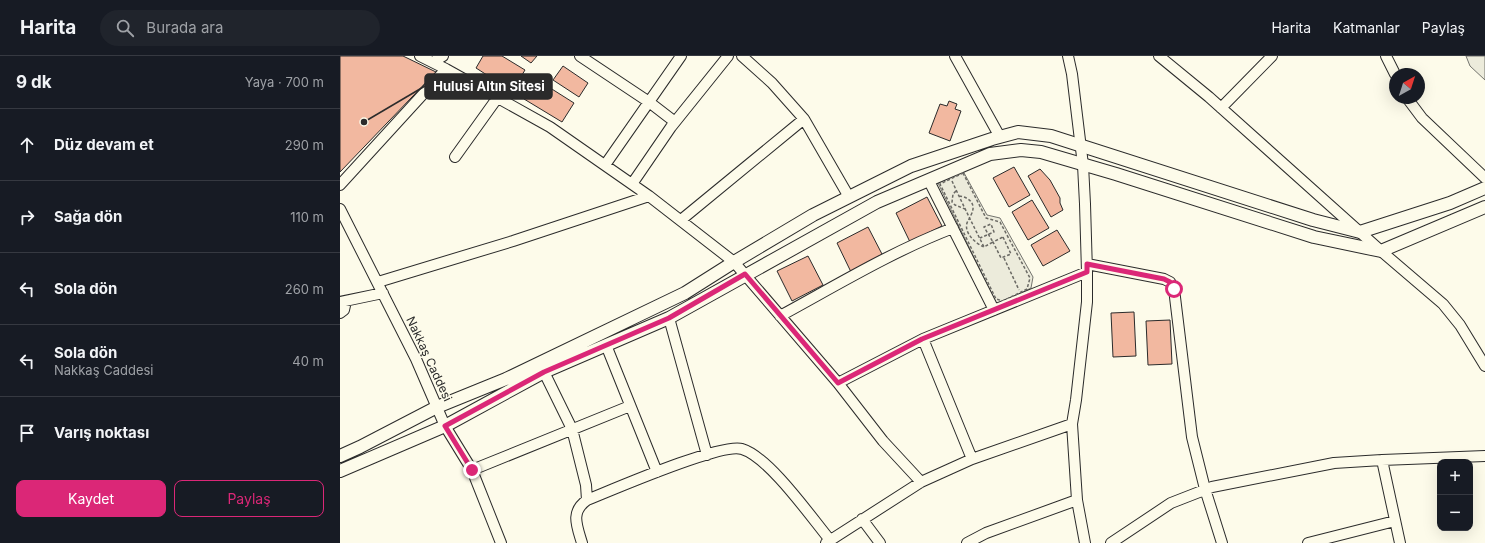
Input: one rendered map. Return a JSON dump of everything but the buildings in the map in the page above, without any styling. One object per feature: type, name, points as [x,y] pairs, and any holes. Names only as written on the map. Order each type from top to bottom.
[{"type":"main road","points":[[340,456],[360,448],[437,407],[506,379],[679,296],[813,216],[911,166],[1018,132],[1051,136],[1313,220],[1360,232],[1450,203],[1485,188]]},
{"type":"main road","points":[[340,471],[445,426],[544,372],[669,318],[745,274],[877,202],[990,154],[1021,150],[1041,152],[1314,237],[1381,251],[1485,206]]},
{"type":"street","points":[[420,56],[446,68],[550,127],[649,196],[734,262],[838,383],[883,441],[921,482]]},
{"type":"street","points":[[433,62],[443,56]]},
{"type":"street","points":[[580,56],[649,102],[675,122]]},
{"type":"street","points":[[605,165],[681,56]]},
{"type":"street","points":[[742,56],[772,83],[804,119],[849,197]]},
{"type":"street","points":[[956,56],[1000,137]]},
{"type":"street","points":[[1068,56],[1072,74],[1083,165],[1087,268],[1087,302],[1084,337],[1072,424],[1077,500],[1085,543]]},
{"type":"street","points":[[1159,56],[1221,108],[1381,251],[1443,304],[1482,354],[1485,366]]},
{"type":"street","points":[[1221,108],[1272,56]]},
{"type":"street","points":[[1386,56],[1392,68]]},
{"type":"street","points":[[632,184],[675,122],[724,57]]},
{"type":"street","points":[[340,185],[446,68]]},
{"type":"street","points":[[455,157],[498,97]]},
{"type":"street","points":[[1412,104],[1422,118],[1485,178]]},
{"type":"street","points":[[680,220],[804,119]]},
{"type":"street","points":[[929,181],[994,310]]},
{"type":"street","points":[[378,282],[649,196]]},
{"type":"street","name":"Nakkaş Caddesi","points":[[340,209],[416,359],[445,426],[472,470],[501,543]]},
{"type":"street","points":[[780,316],[854,275],[937,234],[954,228]]},
{"type":"street","points":[[838,383],[922,339],[994,310],[1087,268],[1164,279],[1170,282],[1174,289],[1192,437],[1204,490],[1222,543]]},
{"type":"street","points":[[340,313],[344,310],[343,301],[383,293]]},
{"type":"street","points":[[669,318],[707,455]]},
{"type":"street","points":[[922,339],[972,460]]},
{"type":"street","points":[[606,345],[657,472]]},
{"type":"street","points":[[544,372],[572,429],[586,485],[587,500]]},
{"type":"street","points":[[472,470],[630,406]]},
{"type":"street","points":[[582,543],[578,527],[577,509],[587,500],[657,472],[724,449],[742,448],[756,456],[775,473],[828,542],[921,482],[972,460],[1072,424]]},
{"type":"street","points":[[1111,543],[1171,503],[1204,490],[1227,484],[1327,465],[1382,460],[1485,456]]},
{"type":"street","points":[[1382,460],[1400,543]]},
{"type":"street","points":[[967,543],[986,533],[1077,500]]},
{"type":"street","points":[[862,519],[880,543]]},
{"type":"street","points":[[1308,543],[1395,521]]},
{"type":"path","points":[[963,173],[986,218],[1000,222],[1030,278],[1027,289],[1020,292],[1003,301],[996,299],[940,184],[963,173]]},
{"type":"path","points":[[951,179],[984,247]]},
{"type":"path","points":[[956,191],[953,194],[952,202],[955,205],[965,208]]},
{"type":"path","points":[[959,196],[966,196],[972,203],[973,209],[967,226],[971,238],[984,247]]},
{"type":"path","points":[[980,238],[988,235],[994,232],[991,224],[984,227],[988,235],[993,242],[1001,258],[1011,254],[1003,238],[993,242],[984,247]]},
{"type":"path","points":[[1004,257],[1020,292]]},
{"type":"shaded area","points":[[1466,56],[1485,56],[1485,80],[1470,66]]},
{"type":"shaded area","points":[[963,171],[987,215],[1000,218],[1033,277],[1031,288],[997,305],[938,183]]},
{"type":"place","name":"Hulusi Altın Sitesi","points":[[364,122]]},
{"type":"route","points":[[472,470],[445,426],[544,372],[669,318],[745,274],[838,383],[922,339],[1087,272],[1087,264],[1164,279],[1170,282],[1174,289]]}]
